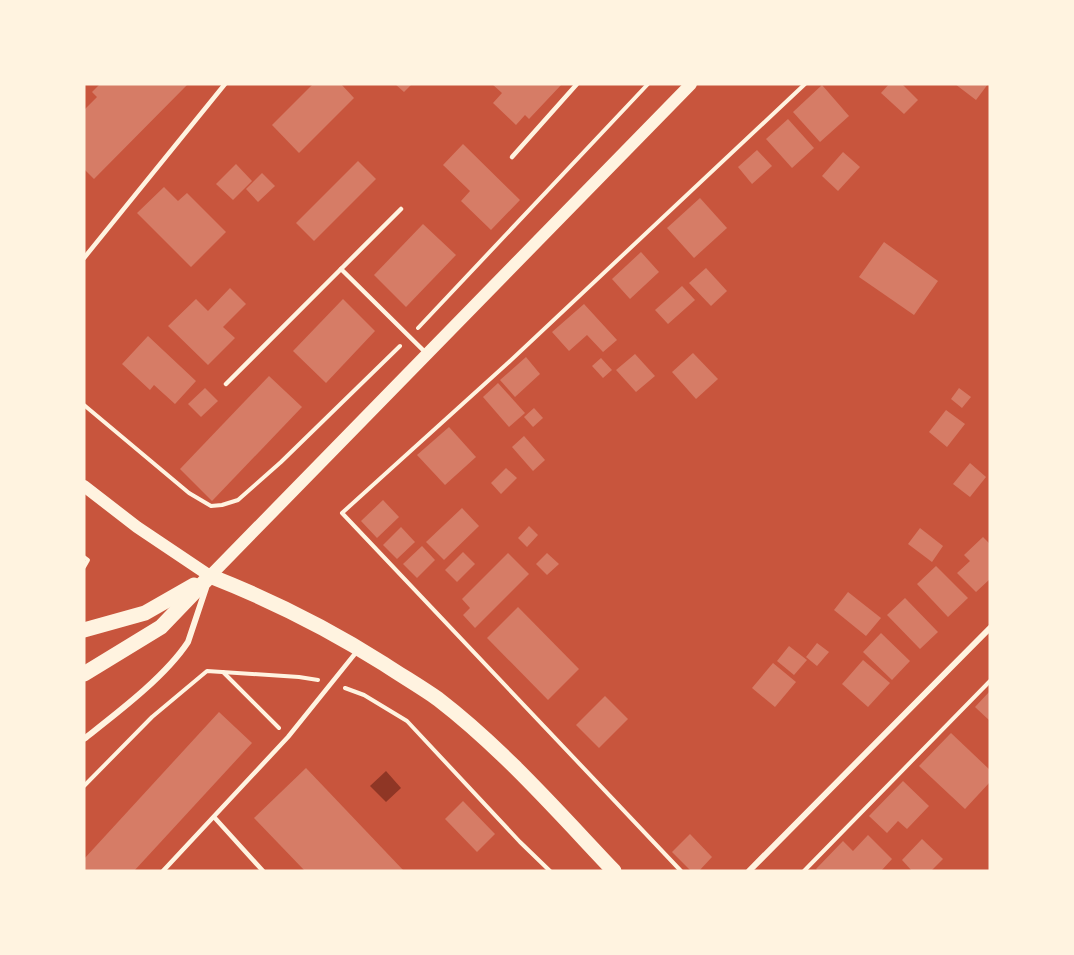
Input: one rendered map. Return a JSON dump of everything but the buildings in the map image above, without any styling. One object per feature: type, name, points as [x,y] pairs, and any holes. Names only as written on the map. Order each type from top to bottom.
[{"type":"main road","points":[[84,674],[160,627],[691,84]]},
{"type":"main road","points":[[84,486],[137,527],[210,576],[293,612],[359,649],[438,699],[489,744],[614,871]]},
{"type":"main road","points":[[84,630],[145,613],[210,576]]},
{"type":"street","points":[[84,739],[157,678],[184,648],[210,576]]},
{"type":"street","points":[[749,871],[990,628]]},
{"type":"lane","points":[[84,258],[225,84]]},
{"type":"lane","points":[[512,157],[576,84]]},
{"type":"lane","points":[[226,384],[401,209]]},
{"type":"lane","points":[[341,269],[427,354]]},
{"type":"lane","points":[[164,871],[288,737],[359,649]]},
{"type":"lane","points":[[214,817],[263,871]]},
{"type":"path","points":[[84,405],[189,493],[211,506],[238,500],[281,462],[410,336],[648,84]]},
{"type":"path","points":[[681,871],[342,513],[509,362],[805,84]]},
{"type":"path","points":[[84,557],[88,560],[84,567]]},
{"type":"path","points":[[84,786],[152,717],[207,670],[299,676],[320,681]]},
{"type":"path","points":[[223,672],[288,737]]},
{"type":"path","points":[[804,871],[990,681]]},
{"type":"path","points":[[342,687],[364,695],[407,721],[550,871]]},
{"type":"shaded area","points":[[386,771],[401,788],[386,802],[370,786]]}]
